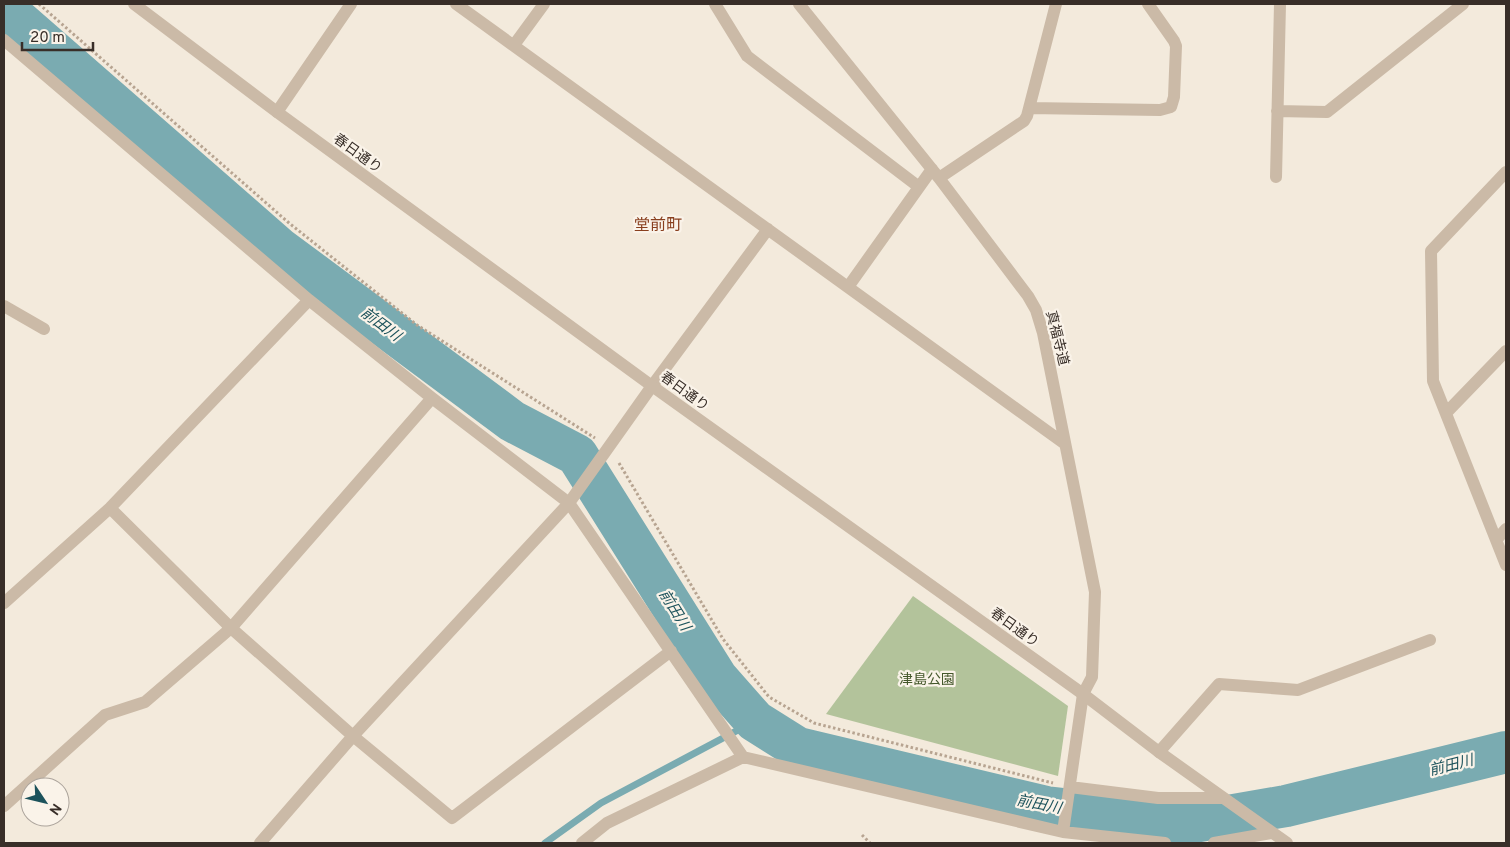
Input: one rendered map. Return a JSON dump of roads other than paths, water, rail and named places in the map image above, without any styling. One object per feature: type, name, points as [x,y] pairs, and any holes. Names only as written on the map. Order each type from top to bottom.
[{"type":"street","name":"春日通り","points":[[134,4],[277,112],[652,386],[1083,694],[1271,833]]},
{"type":"street","points":[[277,112],[352,4]]},
{"type":"street","points":[[456,4],[1064,444]]},
{"type":"street","points":[[514,45],[544,4]]},
{"type":"street","points":[[715,4],[747,56],[919,187]]},
{"type":"street","name":"真福寺道","points":[[799,4],[936,174],[1028,296],[1036,310],[1043,333],[1064,444],[1096,592],[1092,677],[1083,694],[1063,832]]},
{"type":"street","points":[[848,287],[919,187],[936,174],[1024,121],[1056,4]]},
{"type":"street","points":[[1029,108],[1160,110],[1171,107],[1174,97],[1176,46],[1148,4]]},
{"type":"street","points":[[1276,177],[1280,4]]},
{"type":"street","points":[[1277,111],[1327,112],[1463,4]]},
{"type":"street","points":[[4,40],[309,300],[432,398],[569,503],[743,757]]},
{"type":"street","points":[[1506,172],[1431,251],[1433,381],[1502,534],[1506,565]]},
{"type":"street","points":[[260,843],[354,736],[569,503],[768,228]]},
{"type":"street","points":[[4,603],[110,508],[309,300]]},
{"type":"street","points":[[4,306],[44,329]]},
{"type":"street","points":[[1446,413],[1506,351]]},
{"type":"street","points":[[4,806],[105,715],[145,702],[231,628],[432,398]]},
{"type":"street","points":[[110,508],[231,628],[354,736],[452,818],[671,651]]},
{"type":"street","points":[[1159,752],[1219,684],[1298,690],[1430,640]]},
{"type":"street","points":[[582,843],[607,824],[743,757],[1063,832],[1165,843]]},
{"type":"street","points":[[1070,787],[1158,798],[1224,798]]},
{"type":"street","points":[[1214,843],[1271,833],[1287,843]]},
{"type":"waterway","name":"前田川","points":[[4,8],[279,248],[512,421],[577,455],[717,678],[755,721],[798,748],[1046,807],[1188,823],[1286,806],[1506,752]]},
{"type":"waterway","points":[[545,843],[601,803],[755,721]]},
{"type":"district","name":"堂前町","points":[[658,224]]},
{"type":"park label","name":"津島公園","points":[[927,679]]}]
